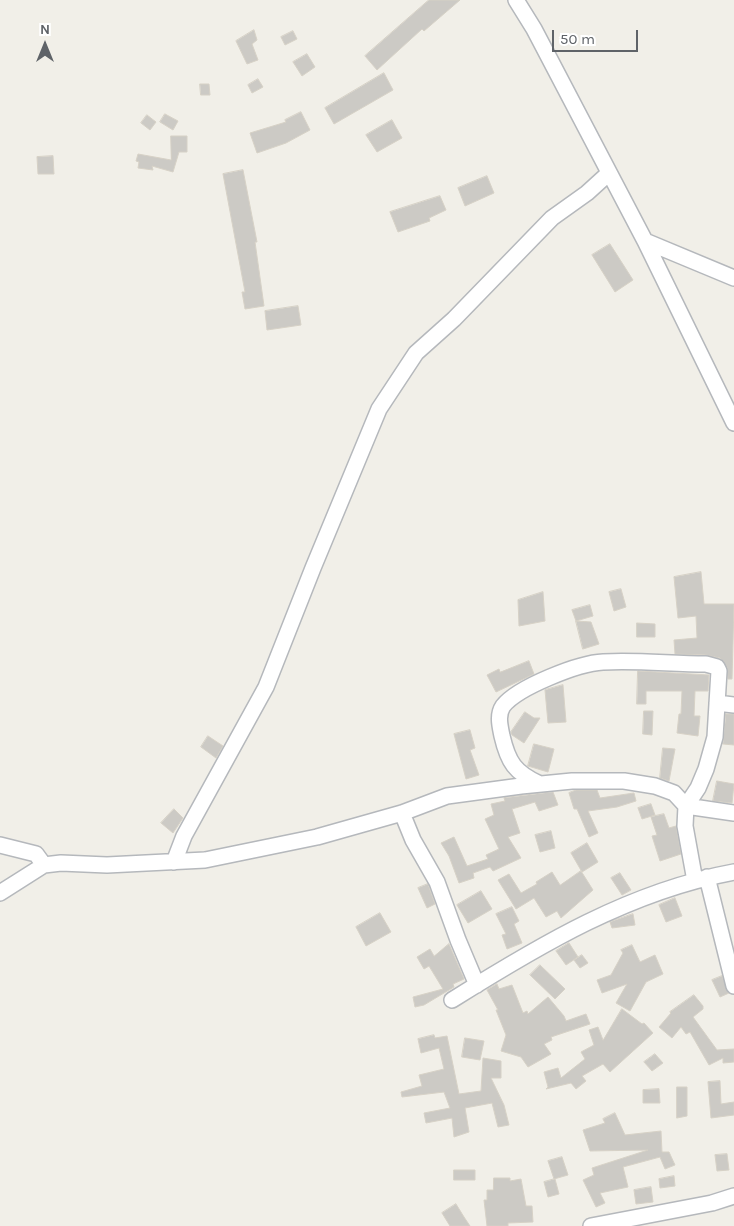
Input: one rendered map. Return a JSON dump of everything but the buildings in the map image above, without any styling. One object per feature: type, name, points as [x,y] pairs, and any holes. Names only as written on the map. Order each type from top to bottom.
[{"type":"street","points":[[516,0],[534,29],[645,241],[734,423]]},
{"type":"street","points":[[174,862],[184,836],[266,687],[320,550],[380,409],[392,388],[416,353],[454,319],[552,218],[587,193],[609,173]]},
{"type":"street","points":[[645,241],[734,278]]},
{"type":"street","points":[[540,784],[522,776],[514,766],[499,723],[502,707],[514,696],[577,668],[601,662],[706,664],[717,667],[719,671],[716,737],[698,788],[686,806],[685,826],[734,986]]},
{"type":"street","points":[[717,704],[734,705]]},
{"type":"street","points":[[0,894],[44,865],[61,863],[107,865],[205,860],[317,837],[402,813],[447,796],[540,784],[572,781],[624,781],[655,786],[674,793],[686,806],[734,813]]},
{"type":"street","points":[[402,813],[413,840],[437,882],[477,985]]},
{"type":"street","points":[[0,845],[36,854],[44,865]]},
{"type":"street","points":[[452,1000],[613,909],[701,879],[734,872]]},
{"type":"street","points":[[590,1226],[712,1203],[734,1196]]}]
